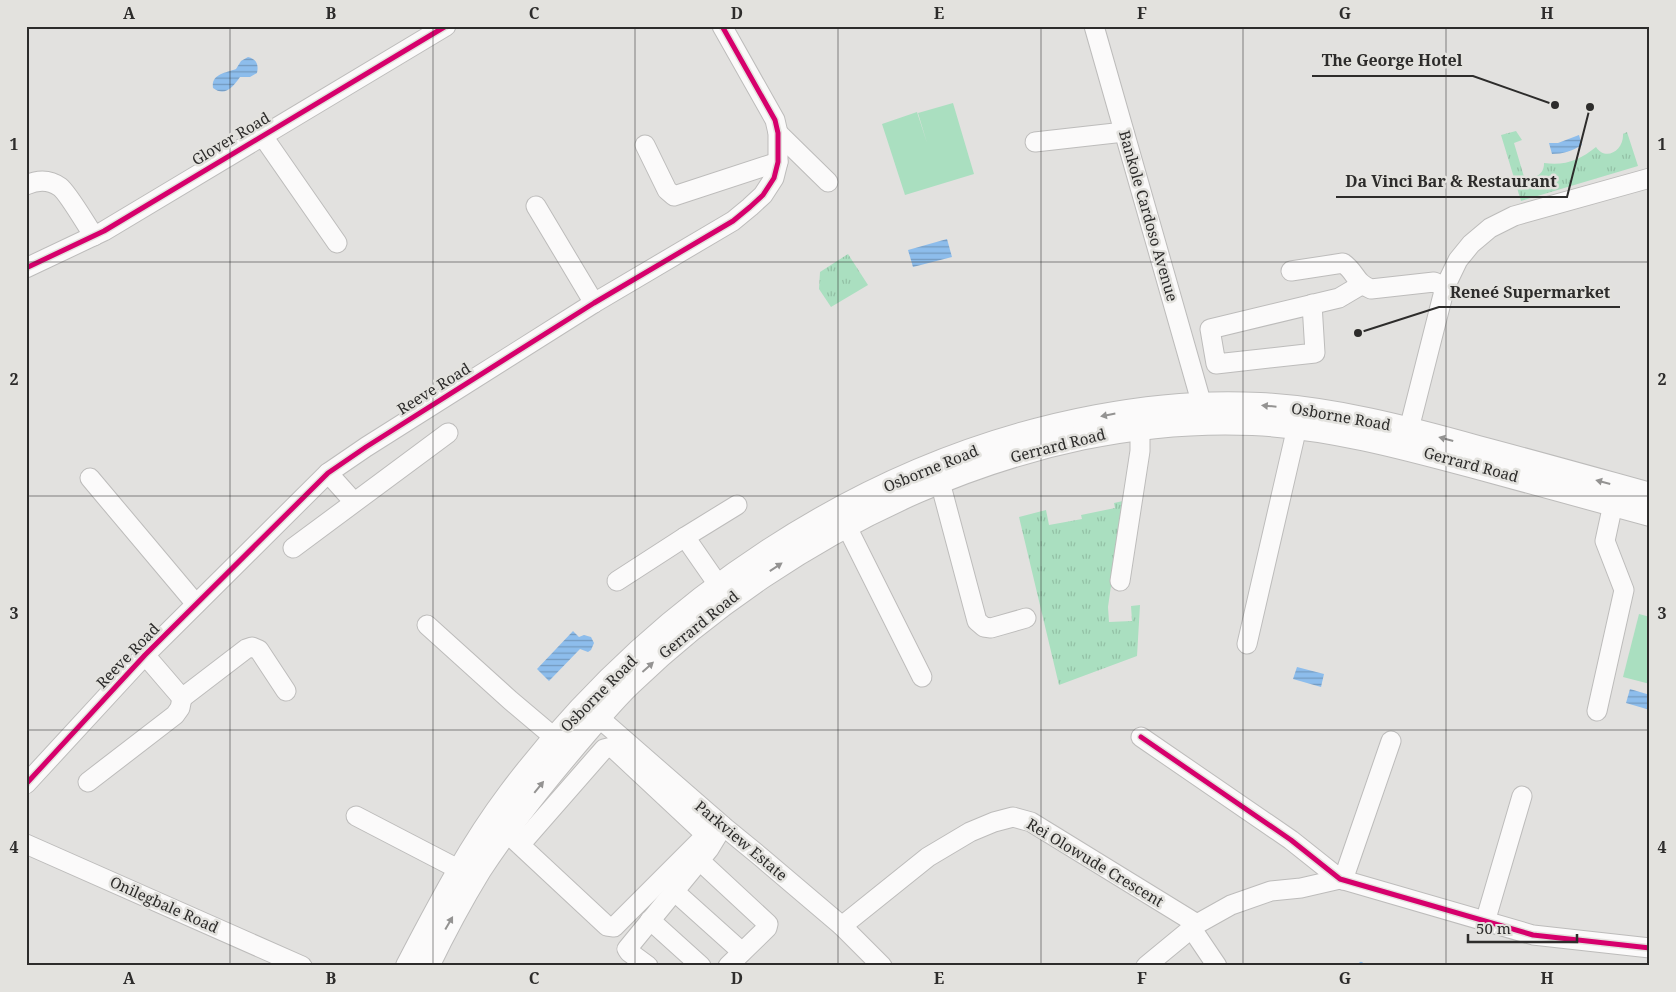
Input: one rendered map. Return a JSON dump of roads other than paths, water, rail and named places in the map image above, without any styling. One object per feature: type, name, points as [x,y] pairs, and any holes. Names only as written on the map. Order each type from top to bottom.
[{"type":"main road","name":"Osborne Road","points":[[408,966],[460,870],[508,796],[555,738],[618,672],[719,586],[774,548],[868,495],[940,463],[1013,437],[1063,424],[1159,408],[1202,405],[1258,405],[1317,410],[1409,429],[1650,495]]},
{"type":"main road","name":"Gerrard Road","points":[[426,966],[445,929],[480,870],[513,839],[535,792],[629,684],[666,651],[744,588],[786,560],[846,525],[940,482],[997,461],[1045,447],[1140,428],[1213,422],[1255,423],[1349,434],[1401,446],[1650,514]]},
{"type":"street","name":"Glover Road","points":[[26,268],[94,236],[446,26]]},
{"type":"street","name":"Reeve Road","points":[[26,784],[145,655],[328,473],[366,446],[594,303],[733,220],[763,195],[774,178],[778,162],[778,133],[775,120],[722,26]]},
{"type":"street","name":"Bankole Cardoso Avenue","points":[[1096,27],[1202,405]]},
{"type":"street","points":[[1035,142],[1124,132]]},
{"type":"street","points":[[778,133],[828,182]]},
{"type":"street","points":[[262,135],[337,243]]},
{"type":"street","points":[[645,145],[667,190],[674,196],[778,162]]},
{"type":"street","points":[[1409,429],[1445,287],[1463,252],[1480,236],[1501,222],[1527,212],[1650,178]]},
{"type":"street","points":[[26,185],[36,180],[60,187],[94,236]]},
{"type":"street","points":[[536,206],[594,303]]},
{"type":"street","points":[[1291,271],[1343,263],[1349,267],[1361,285],[1371,289],[1434,282],[1445,287]]},
{"type":"street","points":[[1312,304],[1315,353],[1216,364],[1210,329],[1312,304],[1339,298],[1361,285]]},
{"type":"street","points":[[1247,644],[1297,427]]},
{"type":"street","points":[[1120,581],[1140,451],[1140,428]]},
{"type":"street","points":[[293,548],[448,432]]},
{"type":"street","points":[[328,473],[354,502]]},
{"type":"street","points":[[90,478],[196,604]]},
{"type":"street","points":[[940,482],[977,622],[984,627],[991,628],[1026,618]]},
{"type":"street","points":[[1597,711],[1624,590],[1605,541],[1613,504]]},
{"type":"street","points":[[618,580],[737,505]]},
{"type":"street","points":[[846,525],[922,677]]},
{"type":"street","points":[[685,537],[719,586]]},
{"type":"street","points":[[427,625],[555,738]]},
{"type":"street","points":[[88,782],[175,715],[180,708],[182,698],[246,649],[252,647],[259,650],[286,691]]},
{"type":"street","points":[[145,655],[182,698]]},
{"type":"street","name":"Parkview Estate","points":[[598,718],[842,926],[882,966]]},
{"type":"street","points":[[1141,737],[1291,840],[1341,879],[1533,935],[1650,948]]},
{"type":"street","points":[[1341,879],[1391,741]]},
{"type":"street","points":[[612,747],[703,832],[701,840],[614,927],[607,926],[513,839],[604,749],[612,747]]},
{"type":"street","points":[[1485,922],[1522,796]]},
{"type":"street","points":[[356,816],[460,870]]},
{"type":"street","name":"Rei Olowude Crescent","points":[[842,926],[928,857],[970,832],[994,822],[1013,817],[1031,822],[1195,926]]},
{"type":"street","points":[[648,966],[627,949],[709,849],[723,826]]},
{"type":"street","name":"Onilegbale Road","points":[[26,844],[302,966]]},
{"type":"street","points":[[699,860],[768,924],[767,928],[728,966]]},
{"type":"street","points":[[1146,966],[1195,926],[1231,905],[1271,891],[1301,888],[1341,879]]},
{"type":"street","points":[[674,891],[742,952]]},
{"type":"street","points":[[650,920],[701,966]]},
{"type":"street","points":[[1195,926],[1217,966]]},
{"type":"water","points":[[248,57],[256,62],[258,67],[257,73],[250,77],[240,77],[228,90],[217,91],[213,88],[216,77],[236,69],[241,61]]},
{"type":"water","points":[[1579,135],[1582,145],[1567,152],[1552,154],[1549,143],[1558,143]]},
{"type":"water","points":[[947,239],[952,257],[913,267],[908,250]]},
{"type":"water","points":[[573,631],[579,637],[584,635],[591,637],[594,643],[591,650],[588,652],[580,649],[549,681],[537,669]]},
{"type":"water","points":[[1297,667],[1324,674],[1321,687],[1293,679]]},
{"type":"water","points":[[1630,689],[1650,695],[1650,710],[1626,703]]},
{"type":"waterway","points":[[1359,966],[1361,964],[1364,966]]},
{"type":"place","name":"The George Hotel","points":[[1555,105]]},
{"type":"place","name":"Da Vinci Bar & Restaurant","points":[[1590,107]]},
{"type":"place","name":"Reneé Supermarket","points":[[1358,333]]}]
